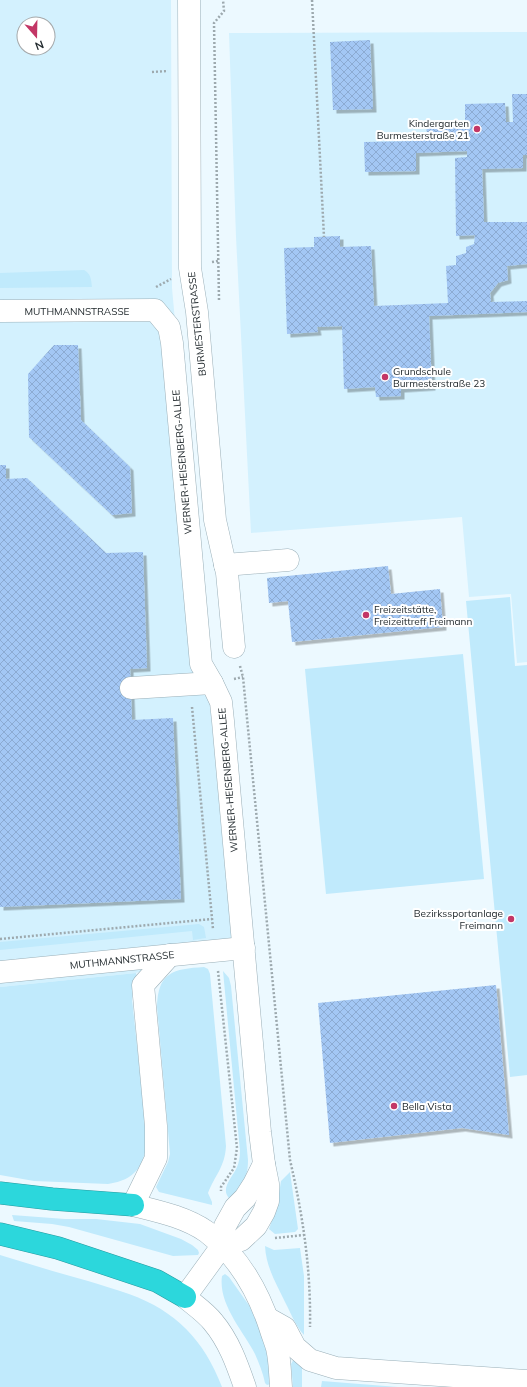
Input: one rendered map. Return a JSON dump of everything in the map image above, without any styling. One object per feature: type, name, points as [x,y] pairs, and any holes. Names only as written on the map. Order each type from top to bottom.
[{"type":"highway","points":[[0,1193],[52,1199],[133,1205]]},
{"type":"highway","points":[[0,1234],[58,1248],[150,1278],[185,1297]]},
{"type":"street","name":"BURMESTERSTRASSE","points":[[189,0],[190,268],[197,312],[215,520],[225,565],[234,647]]},
{"type":"street","name":"MUTHMANNSTRASSE","points":[[0,312],[155,310]]},
{"type":"street","name":"WERNER-HEISENBERG-ALLEE","points":[[155,310],[169,327],[172,342],[201,664],[221,702],[264,1164],[268,1184],[268,1201],[256,1226],[241,1240],[222,1246]]},
{"type":"street","points":[[225,565],[288,560]]},
{"type":"street","points":[[131,688],[212,683]]},
{"type":"street","name":"MUTHMANNSTRASSE","points":[[0,972],[244,948]]},
{"type":"street","points":[[170,955],[143,985],[156,1126],[156,1158],[133,1205],[156,1210],[189,1222],[206,1232],[222,1246],[240,1266],[257,1294],[277,1347],[281,1387]]},
{"type":"street","points":[[245,1387],[238,1366],[226,1340],[213,1322],[185,1297],[222,1246],[225,1226],[234,1208],[245,1198],[264,1164]]},
{"type":"street","points":[[267,1318],[285,1328],[295,1347],[310,1360],[336,1368],[527,1381]]},
{"type":"path","points":[[219,307],[214,23],[224,11],[223,0]]},
{"type":"path","points":[[312,0],[324,237]]},
{"type":"path","points":[[243,677],[290,1160],[299,1199],[307,1248],[310,1360]]},
{"type":"path","points":[[190,684],[212,919],[237,1148],[234,1168],[221,1187],[222,1197],[234,1208]]},
{"type":"path","points":[[0,939],[212,919]]},
{"type":"path","points":[[256,1226],[275,1238],[304,1235]]},
{"type":"shaded area","points":[[0,0],[171,0],[172,288],[232,944],[136,973],[0,987]]},
{"type":"shaded area","name":"Grundschule Burmesterstraße 23","points":[[527,32],[527,662],[517,663],[511,594],[469,597],[462,517],[251,533],[236,237],[229,33]]},
{"type":"shaded area","points":[[84,270],[91,279],[92,287],[0,288],[0,273]]},
{"type":"shaded area","name":"Bezirkssportanlage Freimann","points":[[510,597],[515,666],[527,665],[527,1075],[510,1077],[466,601]]},
{"type":"shaded area","points":[[463,654],[484,879],[326,894],[305,669]]},
{"type":"shaded area","points":[[199,924],[204,927],[206,938],[193,940],[192,931],[0,950],[0,942]]},
{"type":"shaded area","points":[[204,967],[208,969],[210,974],[226,1146],[224,1160],[208,1193],[212,1205],[159,1192],[156,1187],[168,1162],[170,1154],[157,1007],[158,995],[160,986],[164,979],[169,975],[184,969]]},
{"type":"shaded area","points":[[223,971],[229,978],[231,986],[248,1160],[248,1167],[244,1182],[230,1199],[227,1195],[226,1187],[237,1167],[240,1151]]},
{"type":"shaded area","points":[[136,973],[137,977],[134,984],[132,999],[147,1138],[144,1156],[137,1170],[126,1179],[108,1184],[34,1181],[0,1175],[0,987]]},
{"type":"shaded area","points":[[290,1172],[298,1229],[295,1232],[275,1234],[269,1229],[277,1206],[281,1181]]},
{"type":"shaded area","points":[[12,1215],[65,1219],[96,1219],[140,1224],[181,1239],[192,1245],[198,1250],[199,1253],[198,1255],[173,1256],[69,1227],[14,1221]]},
{"type":"shaded area","points":[[265,1246],[274,1250],[300,1248],[304,1276],[304,1335],[293,1319],[272,1275],[267,1261]]},
{"type":"shaded area","points":[[0,1255],[124,1292],[161,1309],[186,1329],[197,1341],[215,1370],[222,1387],[0,1387]]},
{"type":"shaded area","points":[[225,1274],[229,1277],[253,1311],[264,1341],[270,1366],[271,1384],[267,1385],[265,1383],[255,1354],[232,1317],[224,1297],[222,1286],[222,1276]]},
{"type":"shaded area","points":[[294,1359],[302,1365],[302,1387],[293,1387],[291,1364]]},
{"type":"shaded area","points":[[322,1381],[398,1387],[321,1387]]},
{"type":"building","points":[[370,40],[373,109],[333,110],[330,42]]},
{"type":"building","points":[[512,94],[527,94],[527,155],[523,155],[523,168],[482,169],[484,222],[527,222],[527,264],[507,266],[508,280],[498,283],[490,293],[491,302],[527,301],[527,312],[429,316],[432,387],[401,389],[401,396],[376,397],[375,387],[344,389],[342,326],[317,327],[318,332],[287,334],[284,248],[314,247],[314,237],[340,236],[340,247],[371,246],[374,306],[448,303],[446,266],[456,265],[456,256],[466,253],[466,247],[474,244],[475,235],[456,236],[455,158],[467,157],[467,151],[416,153],[416,171],[365,172],[364,142],[416,141],[416,136],[427,135],[426,122],[465,121],[465,104],[505,103],[506,122],[513,122]]},
{"type":"building","points":[[54,345],[78,345],[81,420],[130,467],[132,513],[112,515],[29,437],[28,374]]},
{"type":"building","points":[[0,465],[6,465],[6,479],[27,478],[106,553],[143,552],[147,668],[130,669],[132,720],[173,718],[181,899],[0,907]]},
{"type":"building","name":"Freizeitstätte, Freizeittreff Freimann","points":[[388,566],[391,594],[440,589],[443,627],[292,642],[288,601],[269,603],[267,578]]},
{"type":"building","points":[[496,985],[509,1135],[462,1128],[330,1143],[318,1003]]},
{"type":"place","name":"Kindergarten Burmesterstraße 21","points":[[477,129]]},
{"type":"place","name":"Grundschule Burmesterstraße 23","points":[[385,377]]},
{"type":"place","name":"Freizeitstätte, Freizeittreff Freimann","points":[[366,615]]},
{"type":"place","name":"Bezirkssportanlage Freimann","points":[[511,919]]},
{"type":"place","name":"Bella Vista","points":[[394,1106]]}]
